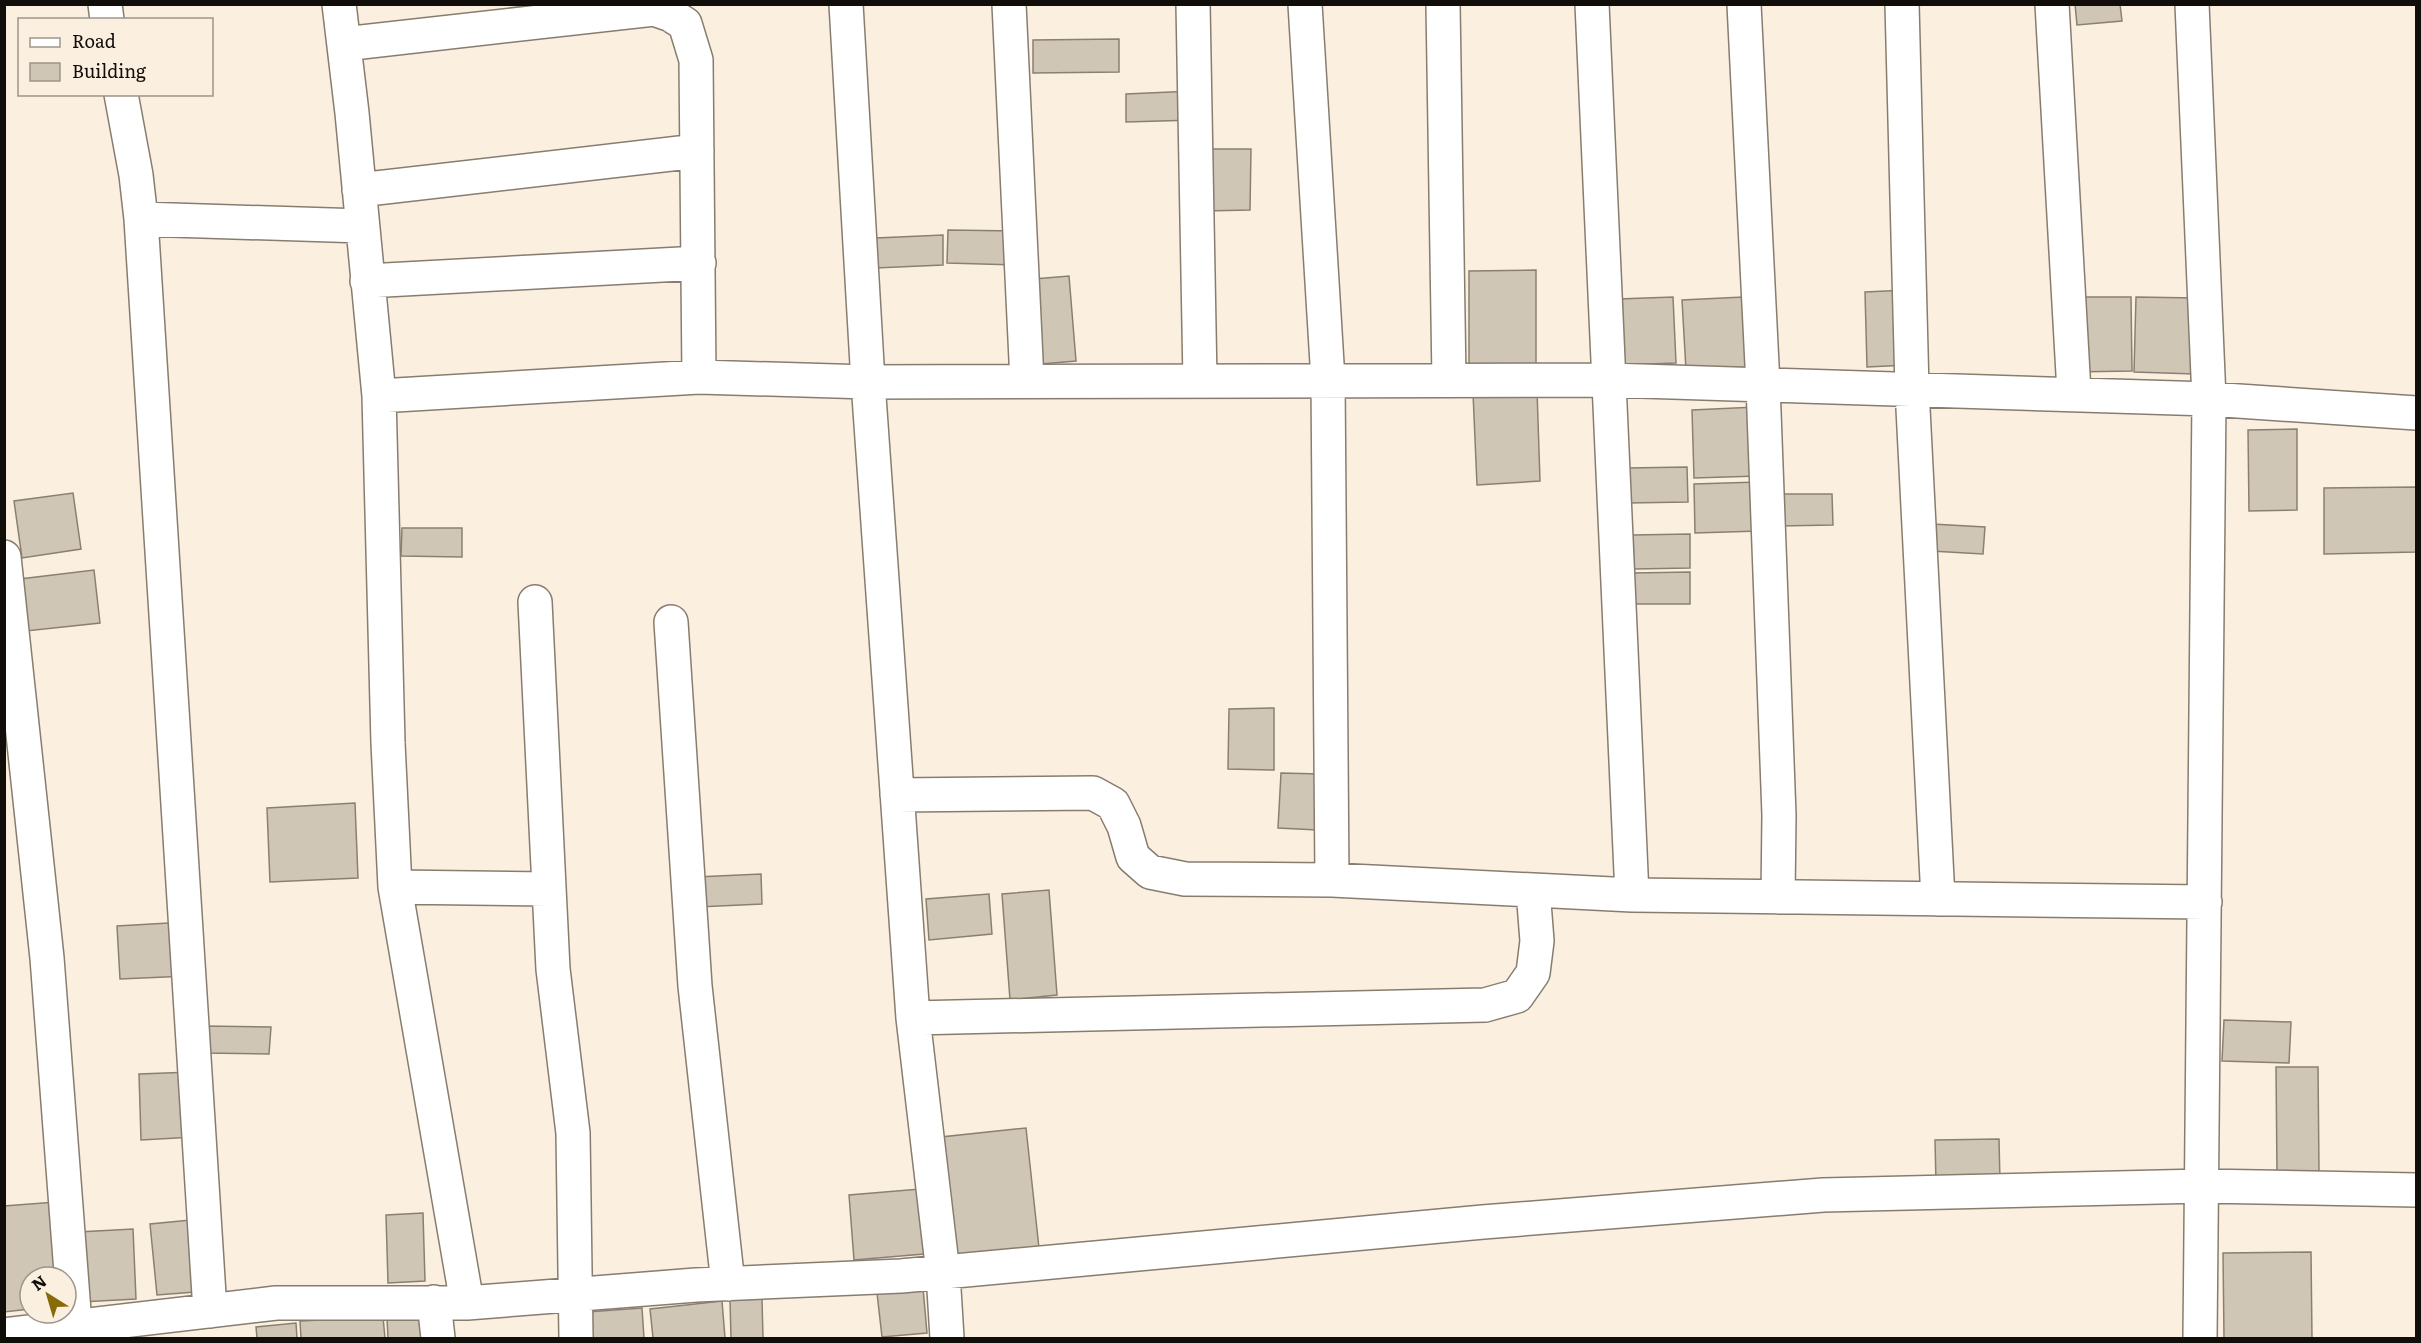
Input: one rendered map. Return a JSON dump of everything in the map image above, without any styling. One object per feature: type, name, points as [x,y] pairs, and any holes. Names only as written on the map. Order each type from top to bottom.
[{"type":"street","points":[[339,4],[379,396],[388,743],[395,887],[467,1303]]},
{"type":"street","points":[[846,4],[868,382],[913,1018],[943,1273],[947,1338]]},
{"type":"street","points":[[1009,4],[1027,381]]},
{"type":"street","points":[[1193,4],[1200,381]]},
{"type":"street","points":[[1305,4],[1328,380],[1332,880]]},
{"type":"street","points":[[1443,4],[1449,380]]},
{"type":"street","points":[[1592,4],[1632,895]]},
{"type":"street","points":[[1744,4],[1763,384],[1779,815],[1778,897]]},
{"type":"street","points":[[1902,4],[1912,389],[1938,899]]},
{"type":"street","points":[[2052,4],[2074,392],[2070,393]]},
{"type":"street","points":[[2192,4],[2209,399],[2200,1338]]},
{"type":"street","points":[[344,44],[654,9],[671,15],[685,24],[696,60],[699,377]]},
{"type":"street","points":[[121,96],[136,175],[141,219],[210,1311]]},
{"type":"street","points":[[359,190],[697,151]]},
{"type":"street","points":[[141,219],[362,226]]},
{"type":"street","points":[[368,281],[699,263]]},
{"type":"street","points":[[379,396],[699,377],[868,382],[1610,381],[2070,393],[2209,399],[2416,413]]},
{"type":"street","points":[[4,558],[11,676],[47,957],[75,1333]]},
{"type":"street","points":[[535,602],[553,969],[573,1132],[576,1338]]},
{"type":"street","points":[[671,622],[694,986],[728,1284]]},
{"type":"street","points":[[897,795],[1093,793],[1113,804],[1124,826],[1133,857],[1150,872],[1185,879],[1332,880],[1632,895],[2205,902]]},
{"type":"street","points":[[395,887],[548,889]]},
{"type":"street","points":[[913,1018],[1485,1005],[1517,996],[1533,973],[1537,941],[1533,890]]},
{"type":"street","points":[[4,1335],[75,1333],[210,1311],[276,1303],[467,1303],[728,1284],[943,1273],[1483,1222],[1823,1195],[2202,1186],[2416,1190]]},
{"type":"street","points":[[434,1302],[438,1338]]},
{"type":"building","points":[[2075,4],[2120,4],[2122,21],[2077,25]]},
{"type":"building","points":[[1119,39],[1119,72],[1033,73],[1033,40]]},
{"type":"building","points":[[1193,91],[1194,120],[1126,122],[1126,94]]},
{"type":"building","points":[[1205,149],[1251,149],[1250,210],[1204,211]]},
{"type":"building","points":[[948,230],[1016,231],[1016,265],[947,263]]},
{"type":"building","points":[[943,235],[943,265],[876,268],[876,238]]},
{"type":"building","points":[[1536,270],[1536,364],[1469,364],[1469,271]]},
{"type":"building","points":[[1069,276],[1076,361],[1041,364],[1034,279]]},
{"type":"building","points":[[1907,290],[1909,365],[1867,367],[1865,292]]},
{"type":"building","points":[[1673,297],[1676,363],[1621,365],[1618,299]]},
{"type":"building","points":[[1743,297],[1746,367],[1686,370],[1682,300]]},
{"type":"building","points":[[2072,297],[2131,297],[2132,371],[2073,372]]},
{"type":"building","points":[[2136,297],[2196,298],[2194,374],[2134,372]]},
{"type":"building","points":[[1537,390],[1540,481],[1477,485],[1473,393]]},
{"type":"building","points":[[1756,407],[1758,476],[1694,478],[1692,410]]},
{"type":"building","points":[[2297,429],[2297,510],[2249,511],[2248,430]]},
{"type":"building","points":[[1687,467],[1688,502],[1628,503],[1628,468]]},
{"type":"building","points":[[1758,482],[1759,531],[1695,533],[1694,484]]},
{"type":"building","points":[[2416,487],[2416,552],[2324,554],[2324,488]]},
{"type":"building","points":[[73,493],[81,549],[22,558],[14,501]]},
{"type":"building","points":[[1775,494],[1832,494],[1833,525],[1776,526]]},
{"type":"building","points":[[1932,524],[1985,527],[1983,554],[1931,551]]},
{"type":"building","points":[[402,528],[462,528],[462,557],[401,556]]},
{"type":"building","points":[[1690,534],[1690,568],[1634,569],[1633,535]]},
{"type":"building","points":[[94,570],[100,623],[26,631],[20,579]]},
{"type":"building","points":[[1690,572],[1690,604],[1632,604],[1632,573]]},
{"type":"building","points":[[1274,708],[1274,770],[1228,769],[1229,709]]},
{"type":"building","points":[[1281,773],[1321,774],[1317,830],[1278,828]]},
{"type":"building","points":[[355,803],[358,878],[270,882],[267,808]]},
{"type":"building","points":[[761,874],[762,904],[698,907],[696,877]]},
{"type":"building","points":[[1049,890],[1057,995],[1010,1000],[1002,894]]},
{"type":"building","points":[[989,894],[992,934],[929,940],[926,899]]},
{"type":"building","points":[[186,922],[188,976],[120,979],[117,926]]},
{"type":"building","points":[[2224,1020],[2291,1022],[2289,1063],[2222,1061]]},
{"type":"building","points":[[204,1026],[271,1027],[269,1054],[203,1053]]},
{"type":"building","points":[[2276,1067],[2318,1067],[2319,1171],[2277,1172]]},
{"type":"building","points":[[192,1072],[194,1137],[141,1140],[139,1074]]},
{"type":"building","points":[[1026,1128],[1039,1248],[954,1258],[941,1137]]},
{"type":"building","points":[[1999,1139],[2000,1182],[1936,1184],[1935,1140]]},
{"type":"building","points":[[920,1189],[924,1254],[854,1260],[849,1195]]},
{"type":"building","points":[[56,1202],[62,1265],[18,1265],[18,1310],[4,1312],[4,1206]]},
{"type":"building","points":[[423,1213],[425,1281],[388,1283],[386,1215]]},
{"type":"building","points":[[201,1219],[208,1291],[157,1295],[150,1224]]},
{"type":"building","points":[[133,1229],[136,1299],[81,1302],[78,1232]]},
{"type":"building","points":[[2311,1252],[2312,1338],[2224,1338],[2223,1253]]},
{"type":"building","points":[[923,1288],[927,1333],[882,1337],[877,1293]]},
{"type":"building","points":[[762,1299],[763,1338],[731,1338],[730,1300]]},
{"type":"building","points":[[722,1301],[725,1338],[653,1338],[650,1309]]},
{"type":"building","points":[[642,1308],[644,1338],[588,1338],[587,1312]]},
{"type":"building","points":[[383,1317],[385,1338],[301,1338],[300,1321]]},
{"type":"building","points":[[430,1317],[430,1338],[388,1338],[387,1318]]},
{"type":"building","points":[[296,1323],[297,1338],[257,1338],[256,1327]]}]
